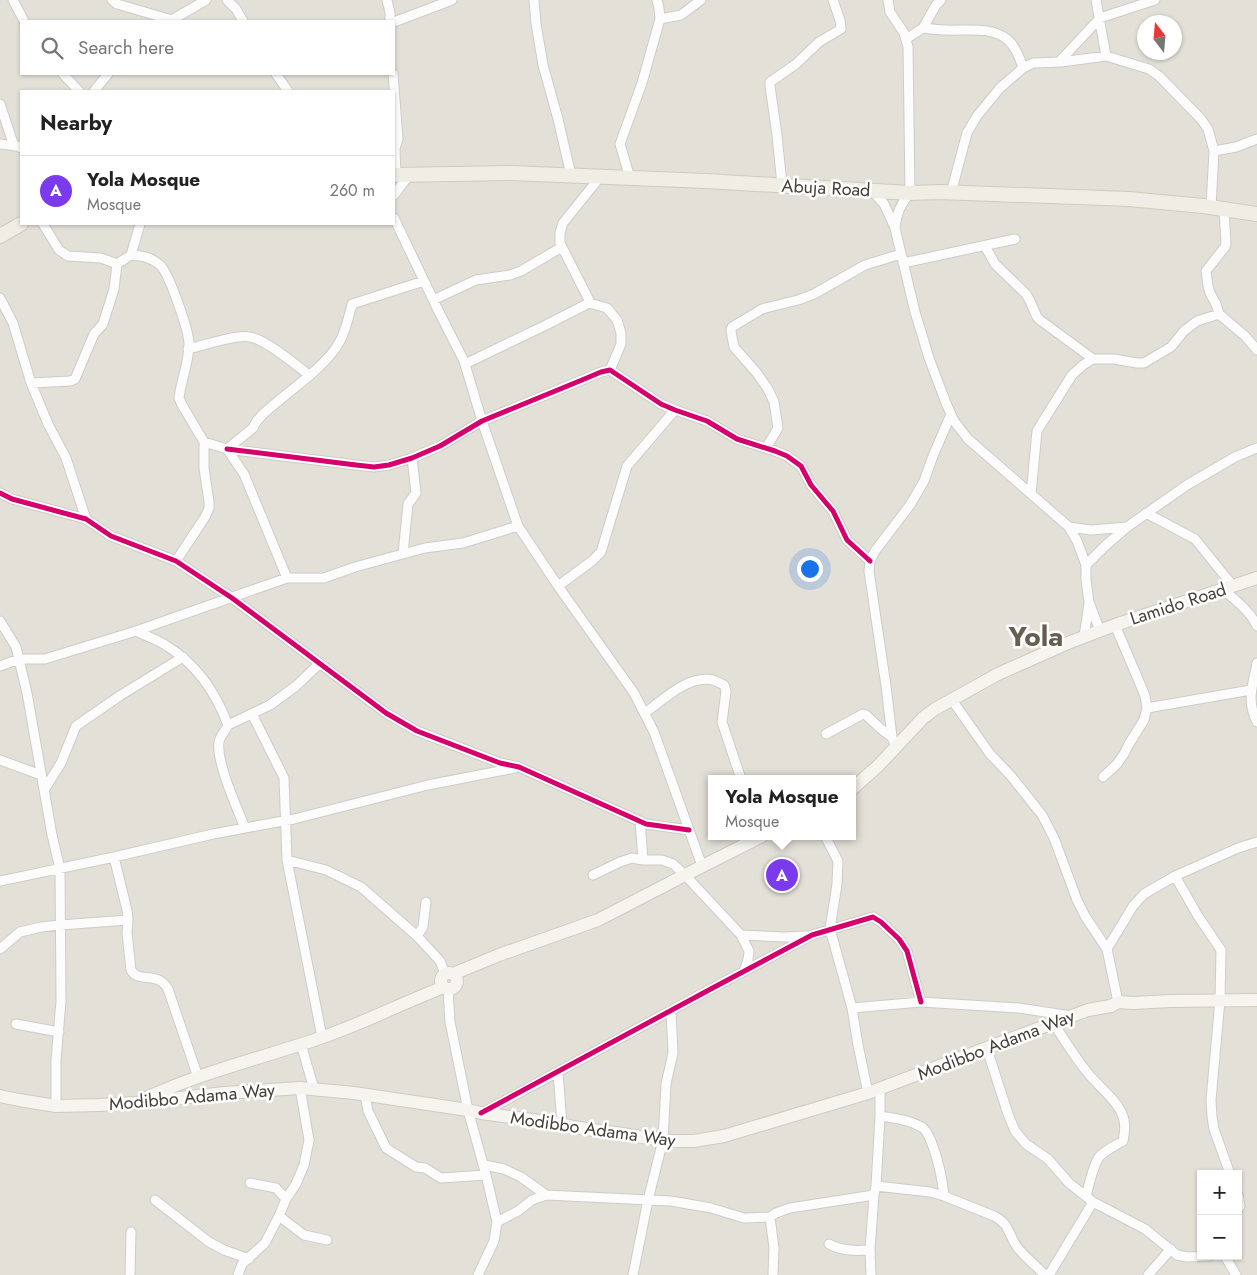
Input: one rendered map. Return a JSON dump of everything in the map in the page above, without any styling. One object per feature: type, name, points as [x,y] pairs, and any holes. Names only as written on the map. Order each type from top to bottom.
[{"type":"main road","name":"Abuja Road","points":[[400,175],[510,173],[571,175],[910,193],[951,192],[1129,199],[1257,214]]},
{"type":"main road","points":[[0,236],[20,225]]},
{"type":"main road","name":"Lamido Road","points":[[856,785],[878,766],[894,742],[923,718],[998,674],[1115,625],[1257,578]]},
{"type":"main road","points":[[137,1103],[168,1088],[322,1037],[418,998],[473,966],[598,920],[753,840]]},
{"type":"main road","name":"Modibbo Adama Way","points":[[0,1096],[56,1106],[137,1103],[224,1093],[300,1088],[365,1095],[664,1141],[694,1141],[724,1136],[874,1091],[1088,1010],[1110,1006],[1118,1002],[1257,1000]]},
{"type":"street","points":[[13,0],[23,20]]},
{"type":"street","points":[[112,0],[116,4],[168,20]]},
{"type":"street","points":[[173,20],[206,0]]},
{"type":"street","points":[[228,0],[242,20]]},
{"type":"street","points":[[386,0],[392,20]]},
{"type":"street","points":[[395,21],[452,0]]},
{"type":"street","points":[[534,0],[543,65],[571,175]]},
{"type":"street","points":[[630,178],[620,144],[642,83],[660,19],[660,8],[657,0]]},
{"type":"street","points":[[660,19],[681,15],[701,0]]},
{"type":"street","points":[[782,186],[770,82],[796,64],[819,42],[841,29],[833,0]]},
{"type":"street","points":[[888,0],[890,12],[904,33],[908,47],[910,193],[904,199],[899,209],[895,228]]},
{"type":"street","points":[[906,39],[923,28],[940,0]]},
{"type":"street","points":[[1096,0],[1106,56]]},
{"type":"street","points":[[1059,62],[1100,18],[1155,0]]},
{"type":"street","points":[[923,28],[979,30],[1000,34],[1010,41],[1018,53],[1023,68]]},
{"type":"street","points":[[951,192],[967,132],[977,116],[1000,88],[1023,68],[1034,63],[1106,56],[1149,69],[1158,76],[1208,129],[1214,151],[1218,208],[1226,244],[1206,271],[1210,293],[1219,314],[1245,336],[1257,350]]},
{"type":"street","points":[[64,75],[79,90]]},
{"type":"street","points":[[95,90],[107,75]]},
{"type":"street","points":[[277,75],[287,90]]},
{"type":"street","points":[[394,75],[395,90]]},
{"type":"street","points":[[395,90],[398,140],[395,151],[400,175],[395,192]]},
{"type":"street","points":[[0,104],[18,147]]},
{"type":"street","points":[[1214,151],[1236,147],[1257,139]]},
{"type":"street","points":[[0,144],[18,147]]},
{"type":"street","points":[[589,302],[560,243],[560,232],[563,223],[600,177]]},
{"type":"street","points":[[872,190],[884,204],[895,228],[915,312],[929,358],[954,421],[968,439],[1069,528],[1077,541],[1086,565],[1089,602],[1100,631]]},
{"type":"street","points":[[395,220],[465,364],[482,421],[518,526],[558,586],[634,692],[654,732],[702,866]]},
{"type":"street","points":[[44,225],[59,250],[68,256],[102,258],[117,264]]},
{"type":"street","points":[[131,255],[140,225]]},
{"type":"street","points":[[766,448],[778,428],[774,402],[768,388],[734,347],[730,331],[732,327],[762,309],[814,294],[865,265],[986,246],[1014,239]]},
{"type":"street","points":[[986,246],[995,264],[1026,294],[1040,320],[1094,359]]},
{"type":"street","points":[[433,300],[476,280],[510,275],[522,271],[562,247]]},
{"type":"street","points":[[117,264],[131,255],[146,256],[160,265],[166,273],[181,312],[189,343],[179,398],[204,442],[204,468],[210,502],[209,508],[176,562]]},
{"type":"street","points":[[30,383],[70,381],[75,379],[94,334],[103,324],[114,289],[117,264]]},
{"type":"street","points":[[226,449],[253,428],[262,415],[332,353],[341,340],[352,304],[424,282]]},
{"type":"street","points":[[0,298],[13,323],[30,383],[48,424],[66,458],[86,520]]},
{"type":"street","points":[[465,364],[589,302],[607,308],[617,320],[619,326],[621,344],[610,370]]},
{"type":"street","points":[[1031,494],[1037,431],[1072,375],[1083,365],[1094,359],[1114,359],[1137,364],[1144,363],[1172,348],[1184,330],[1197,321],[1219,314]]},
{"type":"street","points":[[188,350],[233,338],[250,336],[287,358],[309,375]]},
{"type":"street","points":[[204,442],[226,449],[374,466],[389,465],[440,446],[482,421],[610,370],[661,404],[707,420],[737,439],[787,456],[801,466],[812,485],[833,511],[847,540],[870,561]]},
{"type":"street","points":[[558,586],[601,552],[627,466],[675,410]]},
{"type":"street","points":[[894,742],[869,571],[870,561],[875,551],[910,505],[924,481],[951,414]]},
{"type":"street","points":[[1086,565],[1127,527],[1186,485],[1235,457],[1257,448]]},
{"type":"street","points":[[226,449],[244,474],[287,578]]},
{"type":"street","points":[[402,554],[408,504],[416,493],[412,458]]},
{"type":"street","points":[[0,493],[12,499],[86,520],[111,536],[176,562],[232,598],[318,664],[386,713],[417,732],[500,763],[519,767],[646,824],[689,830]]},
{"type":"street","points":[[1146,514],[1195,539],[1214,561],[1228,587],[1257,626]]},
{"type":"street","points":[[0,666],[19,659],[46,659],[136,631],[287,578],[324,578],[402,554],[425,548],[463,543],[518,526]]},
{"type":"street","points":[[1069,528],[1091,530],[1127,527]]},
{"type":"street","points":[[1084,637],[1089,602]]},
{"type":"street","points":[[0,621],[16,647],[19,659],[60,869],[61,1001],[56,1060],[56,1106]]},
{"type":"street","points":[[1103,777],[1117,764],[1124,754],[1144,720],[1147,708],[1145,696],[1115,625]]},
{"type":"street","points":[[136,631],[166,644],[183,657],[204,678],[228,725]]},
{"type":"street","points":[[44,790],[61,763],[76,726],[121,695],[183,657]]},
{"type":"street","points":[[1257,663],[1251,690],[1251,702],[1257,722]]},
{"type":"street","points":[[245,828],[227,780],[221,756],[219,743],[222,735],[228,725],[270,705],[296,686],[318,664]]},
{"type":"street","points":[[645,713],[677,689],[694,681],[713,680],[724,685],[726,691],[722,722],[740,775]]},
{"type":"street","points":[[1147,708],[1251,690]]},
{"type":"street","points":[[952,700],[990,754],[1011,776],[1042,815],[1054,838],[1077,900],[1085,916],[1107,949],[1118,1002]]},
{"type":"street","points":[[252,714],[284,778],[287,860],[322,1037]]},
{"type":"street","points":[[826,734],[863,714],[894,742]]},
{"type":"street","points":[[0,760],[41,775]]},
{"type":"street","points":[[0,881],[213,834],[285,821],[428,785],[519,767]]},
{"type":"street","points":[[640,821],[644,860]]},
{"type":"street","points":[[827,840],[838,861],[837,884],[830,929],[852,1008],[858,1045],[874,1091],[880,1116],[870,1250],[871,1275]]},
{"type":"street","points":[[1107,949],[1133,906],[1144,894],[1175,876],[1238,848],[1257,842]]},
{"type":"street","points":[[114,857],[127,910],[127,933],[131,970],[137,976],[160,980],[164,983],[198,1077]]},
{"type":"street","points":[[593,875],[632,858],[662,860],[673,864],[741,935],[749,951],[744,971]]},
{"type":"street","points":[[287,860],[326,870],[361,886],[417,936],[440,961],[448,981],[450,1022],[468,1110],[484,1165],[497,1222],[494,1241],[478,1275]]},
{"type":"street","points":[[1175,876],[1198,916],[1221,950],[1220,1000],[1211,1100],[1212,1117],[1229,1170]]},
{"type":"street","points":[[417,936],[423,927],[426,902]]},
{"type":"street","points":[[481,1113],[812,935],[872,917],[881,922],[899,939],[907,951],[922,1002]]},
{"type":"street","points":[[0,949],[20,932],[60,925],[128,920]]},
{"type":"street","points":[[741,935],[784,937],[812,935]]},
{"type":"street","points":[[852,1008],[922,1002],[1020,1008],[1072,1016]]},
{"type":"street","points":[[633,1275],[662,1140],[666,1084],[674,1053],[671,1011]]},
{"type":"street","points":[[497,1222],[518,1211],[532,1200],[546,1195],[671,1201],[711,1208],[744,1218],[770,1217],[790,1208],[875,1190],[930,1192],[1002,1220],[1018,1247],[1047,1275],[1090,1199],[1092,1174],[1100,1157],[1123,1141],[1126,1131],[1124,1119],[1118,1106],[1087,1072],[1053,1023]]},
{"type":"street","points":[[16,1024],[59,1032]]},
{"type":"street","points":[[301,1044],[314,1089]]},
{"type":"street","points":[[987,1049],[1001,1095],[1015,1130],[1026,1144],[1048,1159],[1069,1183],[1090,1199],[1145,1229],[1177,1255],[1197,1257]]},
{"type":"street","points":[[558,1072],[562,1124]]},
{"type":"street","points":[[238,1275],[242,1264],[265,1243],[304,1165],[309,1140],[300,1088]]},
{"type":"street","points":[[365,1095],[368,1111],[386,1148],[416,1167],[425,1168],[441,1178],[486,1175]]},
{"type":"street","points":[[880,1116],[905,1120],[922,1128],[927,1133],[940,1168],[944,1196]]},
{"type":"street","points":[[484,1165],[504,1169],[521,1177],[546,1195]]},
{"type":"street","points":[[250,1184],[276,1188],[286,1199]]},
{"type":"street","points":[[155,1200],[209,1242],[224,1250],[249,1258]]},
{"type":"street","points":[[280,1216],[304,1235],[327,1240]]},
{"type":"street","points":[[770,1217],[774,1248],[774,1275]]},
{"type":"street","points":[[130,1275],[131,1232]]},
{"type":"street","points":[[829,1244],[838,1249],[870,1250]]},
{"type":"street","points":[[1148,1275],[1171,1250]]},
{"type":"street","points":[[1228,1260],[1236,1275]]},
{"type":"shaded area","points":[[0,0],[1257,0],[1257,1275],[0,1275]]},
{"type":"cycle path","points":[[227,449],[374,467],[389,465],[440,446],[482,421],[610,370],[661,404],[707,421],[737,439],[787,456],[801,466],[811,485],[833,511],[847,540],[870,561]]},
{"type":"cycle path","points":[[0,493],[12,499],[86,519],[111,536],[176,561],[232,598],[386,713],[417,731],[500,763],[519,767],[646,824],[689,830]]},
{"type":"cycle path","points":[[481,1113],[812,935],[873,917],[899,939],[907,951],[921,1002]]},
{"type":"place","name":"Yola Mosque","points":[[782,875]]},
{"type":"district","name":"Yola","points":[[1036,636]]}]
